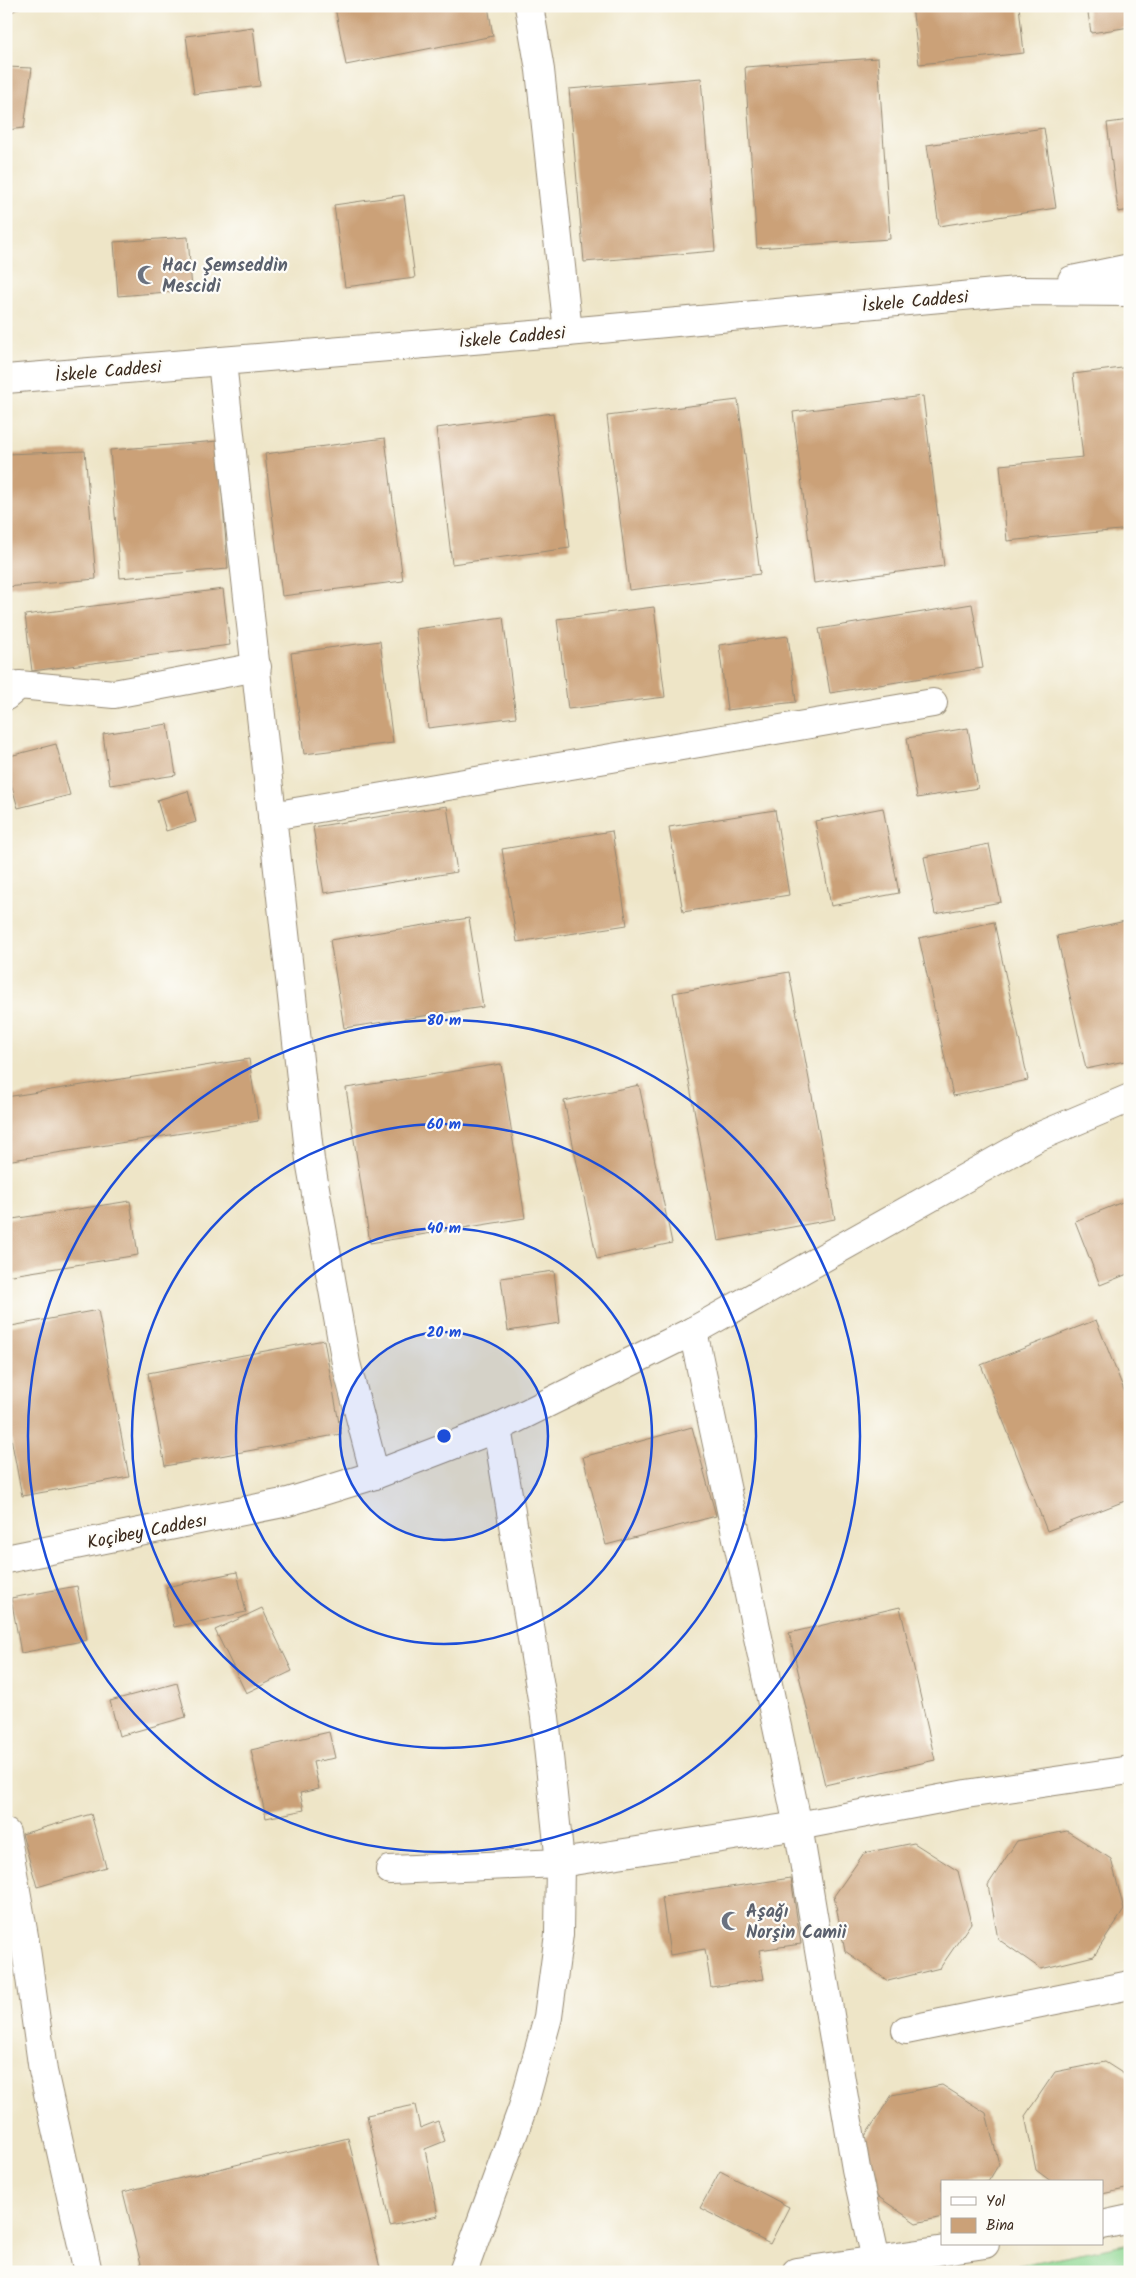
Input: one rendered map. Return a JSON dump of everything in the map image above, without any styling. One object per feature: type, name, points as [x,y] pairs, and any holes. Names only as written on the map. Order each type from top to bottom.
[{"type":"street","points":[[530,6],[540,70],[568,332]]},
{"type":"street","name":"İskele Caddesi","points":[[1017,291],[1130,268]]},
{"type":"street","name":"İskele Caddesi","points":[[6,379],[568,332],[1017,291],[1130,292]]},
{"type":"street","points":[[222,362],[310,1160],[346,1363],[376,1475]]},
{"type":"street","points":[[6,696],[19,685],[114,694],[257,667]]},
{"type":"street","points":[[272,816],[933,703]]},
{"type":"street","name":"Koçibey Caddesı","points":[[6,1559],[288,1502],[376,1475],[497,1428],[693,1331],[1038,1137],[1130,1098]]},
{"type":"street","points":[[693,1331],[798,1826],[856,2169],[876,2260]]},
{"type":"street","points":[[463,2272],[522,2107],[548,2017],[559,1934],[560,1863],[545,1717],[497,1428]]},
{"type":"street","points":[[390,1870],[560,1863],[798,1826],[966,1794],[1130,1770]]},
{"type":"street","points":[[6,1833],[16,1944],[88,2272]]},
{"type":"street","points":[[906,2030],[1130,1984]]},
{"type":"street","points":[[1104,2225],[1130,2219]]},
{"type":"street","points":[[796,2272],[971,2246]]},
{"type":"green space","points":[[1130,2243],[1130,2272],[985,2272]]},
{"type":"building","points":[[6,6],[18,6],[19,8],[6,15]]},
{"type":"building","points":[[488,6],[493,36],[346,65],[335,7]]},
{"type":"building","points":[[912,6],[1019,6],[1024,53],[919,64]]},
{"type":"building","points":[[1087,6],[1130,6],[1130,27],[1091,33]]},
{"type":"building","points":[[253,27],[260,86],[194,94],[186,36]]},
{"type":"building","points":[[878,58],[890,239],[757,248],[745,67]]},
{"type":"building","points":[[6,67],[32,68],[24,128],[6,130]]},
{"type":"building","points":[[701,78],[715,251],[584,262],[569,89]]},
{"type":"building","points":[[1130,120],[1130,210],[1118,212],[1107,123]]},
{"type":"building","points":[[1044,128],[1056,208],[939,226],[927,145]]},
{"type":"building","points":[[404,195],[415,278],[345,287],[334,205]]},
{"type":"building","points":[[188,237],[192,290],[118,296],[114,242]]},
{"type":"building","points":[[1130,367],[1130,529],[1007,541],[1000,465],[1083,457],[1073,374]]},
{"type":"building","points":[[923,396],[944,566],[814,583],[793,412]]},
{"type":"building","points":[[738,400],[760,574],[629,590],[607,416]]},
{"type":"building","points":[[553,413],[570,548],[452,564],[436,428]]},
{"type":"building","points":[[385,438],[403,581],[282,596],[265,454]]},
{"type":"building","points":[[218,441],[228,569],[120,578],[110,450]]},
{"type":"building","points":[[85,451],[96,579],[6,587],[6,454]]},
{"type":"building","points":[[223,589],[230,645],[32,671],[25,615]]},
{"type":"building","points":[[972,604],[983,668],[830,693],[819,629]]},
{"type":"building","points":[[654,607],[665,697],[568,709],[557,619]]},
{"type":"building","points":[[503,617],[516,717],[428,728],[416,629]]},
{"type":"building","points":[[788,636],[796,702],[727,710],[719,645]]},
{"type":"building","points":[[380,641],[393,743],[304,754],[291,653]]},
{"type":"building","points":[[168,724],[176,775],[110,785],[103,734]]},
{"type":"building","points":[[968,728],[978,788],[917,798],[907,738]]},
{"type":"building","points":[[56,744],[70,795],[18,808],[6,766],[6,757]]},
{"type":"building","points":[[188,791],[196,822],[166,831],[157,800]]},
{"type":"building","points":[[447,806],[457,872],[324,893],[313,827]]},
{"type":"building","points":[[883,808],[899,893],[831,906],[815,821]]},
{"type":"building","points":[[775,810],[789,895],[683,912],[669,827]]},
{"type":"building","points":[[612,831],[627,925],[517,942],[502,849]]},
{"type":"building","points":[[989,844],[1001,902],[935,914],[924,857]]},
{"type":"building","points":[[469,918],[483,1007],[344,1028],[330,940]]},
{"type":"building","points":[[1130,920],[1130,1060],[1086,1069],[1057,936]]},
{"type":"building","points":[[994,922],[1028,1080],[953,1096],[919,938]]},
{"type":"building","points":[[789,972],[835,1219],[718,1241],[673,993]]},
{"type":"building","points":[[249,1059],[258,1121],[6,1161],[6,1097]]},
{"type":"building","points":[[501,1064],[525,1218],[370,1243],[346,1088]]},
{"type":"building","points":[[639,1085],[672,1243],[597,1259],[564,1101]]},
{"type":"building","points":[[1130,1199],[1130,1273],[1100,1285],[1075,1221]]},
{"type":"building","points":[[130,1201],[138,1255],[6,1276],[6,1220]]},
{"type":"building","points":[[554,1271],[560,1323],[508,1331],[501,1278]]},
{"type":"building","points":[[98,1310],[129,1477],[22,1496],[6,1411],[6,1327]]},
{"type":"building","points":[[1096,1320],[1130,1405],[1130,1499],[1047,1531],[981,1365]]},
{"type":"building","points":[[324,1340],[341,1434],[165,1466],[148,1373]]},
{"type":"building","points":[[692,1427],[716,1516],[606,1545],[583,1457]]},
{"type":"building","points":[[237,1572],[246,1612],[174,1627],[166,1587]]},
{"type":"building","points":[[77,1586],[87,1640],[21,1653],[11,1598]]},
{"type":"building","points":[[900,1607],[935,1760],[825,1785],[789,1633]]},
{"type":"building","points":[[262,1608],[292,1671],[246,1693],[215,1630]]},
{"type":"building","points":[[177,1683],[186,1717],[119,1736],[110,1701]]},
{"type":"building","points":[[329,1732],[335,1758],[313,1762],[319,1789],[300,1793],[304,1810],[266,1818],[251,1750]]},
{"type":"building","points":[[91,1814],[106,1867],[37,1887],[22,1834]]},
{"type":"building","points":[[1067,1831],[1111,1859],[1124,1910],[1094,1956],[1041,1969],[998,1939],[988,1885],[1017,1841]]},
{"type":"building","points":[[914,1843],[958,1871],[971,1923],[940,1968],[888,1981],[845,1951],[834,1896],[864,1853]]},
{"type":"building","name":"Aşağı Norşin Camii","points":[[791,1878],[801,1944],[759,1950],[764,1979],[711,1987],[705,1949],[670,1955],[662,1897]]},
{"type":"building","points":[[1105,2062],[1130,2078],[1130,2188],[1104,2194],[1104,2180],[1049,2180],[1036,2170],[1025,2116],[1055,2072]]},
{"type":"building","points":[[942,2085],[986,2113],[999,2164],[989,2180],[941,2180],[941,2217],[916,2223],[873,2193],[863,2139],[892,2095]]},
{"type":"building","points":[[415,2105],[420,2128],[438,2121],[445,2141],[425,2149],[438,2216],[390,2226],[367,2115]]},
{"type":"building","points":[[348,2138],[381,2272],[143,2272],[123,2192]]},
{"type":"building","points":[[720,2171],[789,2207],[770,2244],[700,2208]]},
{"type":"place","name":"Hacı Şemseddin Mescidi","points":[[147,275]]},
{"type":"place","name":"Aşağı Norşin Camii","points":[[731,1921]]}]
